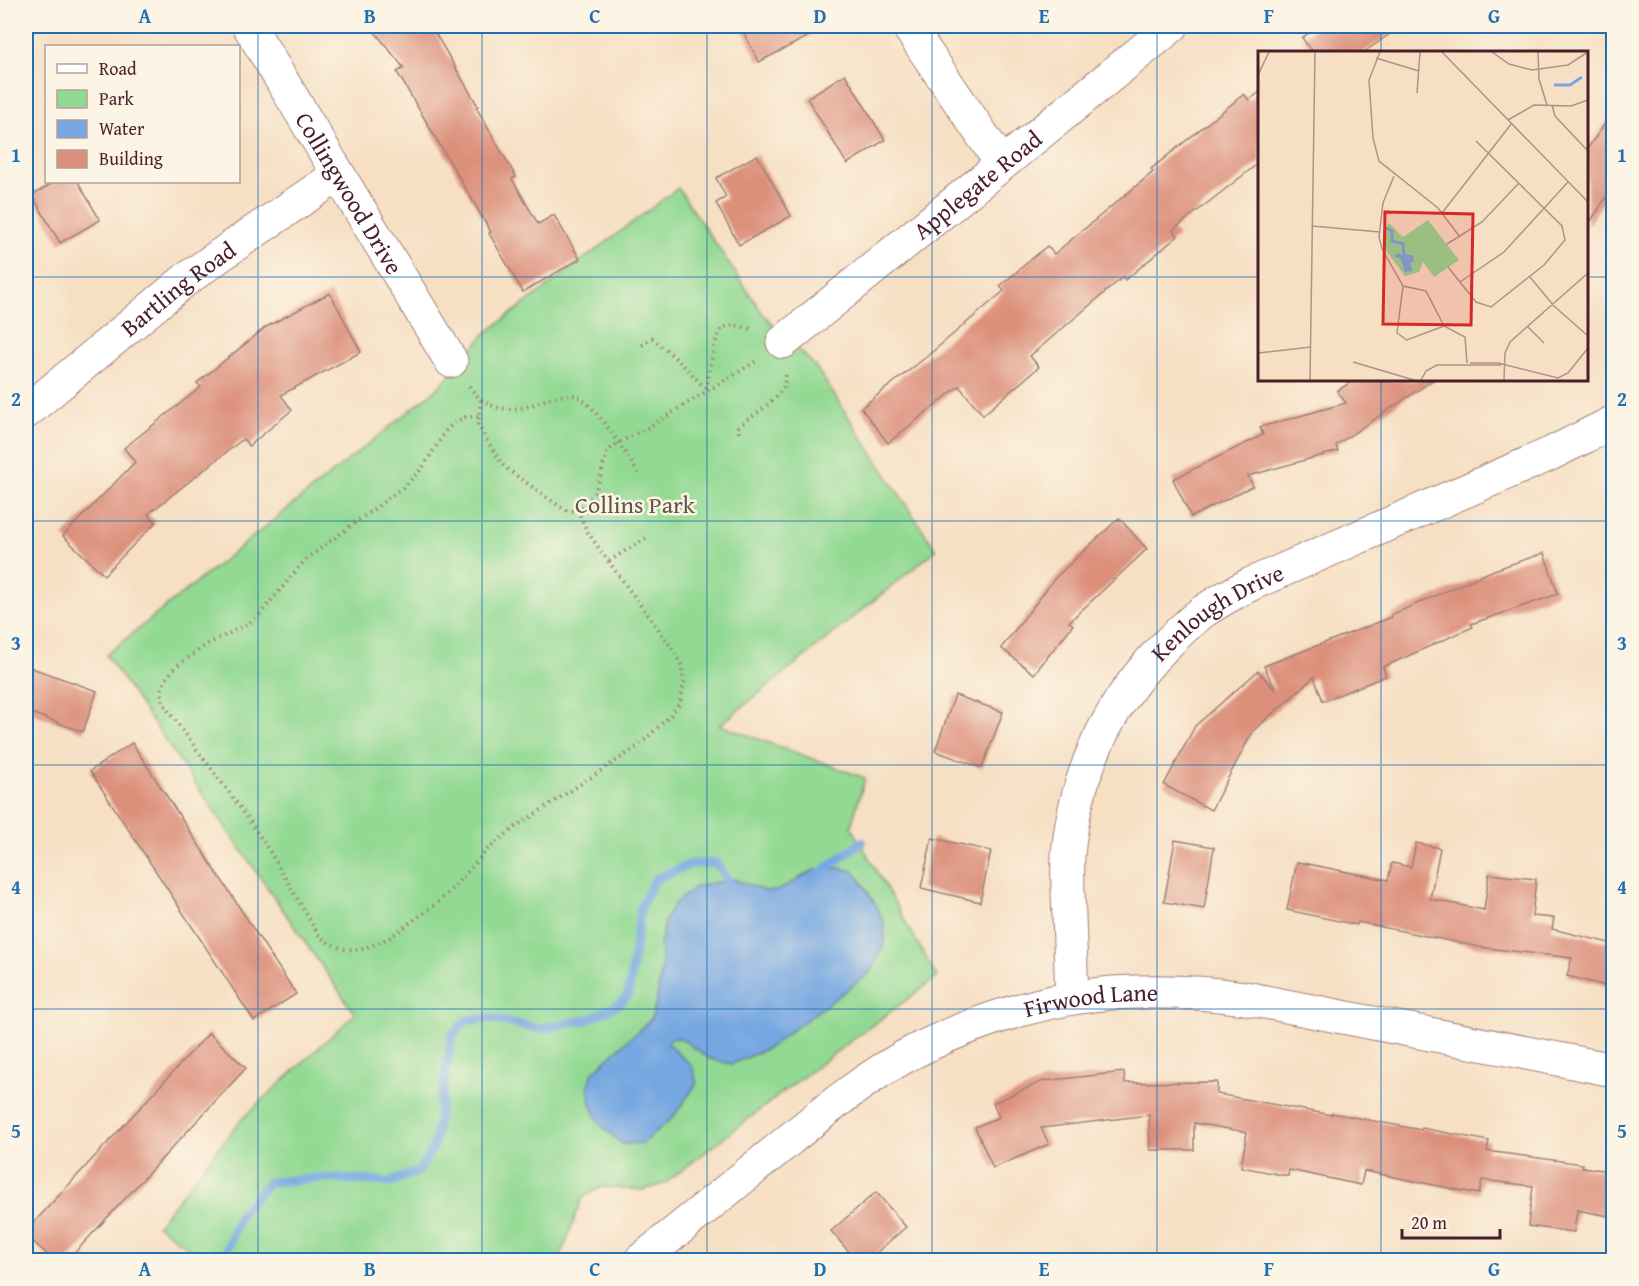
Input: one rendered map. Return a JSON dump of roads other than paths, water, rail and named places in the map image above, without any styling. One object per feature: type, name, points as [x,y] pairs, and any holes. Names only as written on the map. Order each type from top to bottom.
[{"type":"street","name":"Collingwood Drive","points":[[249,26],[452,361]]},
{"type":"street","points":[[908,26],[1002,164]]},
{"type":"street","name":"Applegate Road","points":[[772,350],[1172,26]]},
{"type":"street","name":"Bartling Road","points":[[26,412],[184,281],[338,175]]},
{"type":"street","name":"Kenlough Drive","points":[[1072,998],[1068,855],[1077,800],[1084,773],[1095,747],[1126,691],[1142,669],[1182,629],[1203,612],[1251,584],[1550,454],[1614,423]]},
{"type":"street","name":"Firwood Lane","points":[[641,1260],[829,1107],[887,1067],[919,1049],[986,1021],[1020,1010],[1072,998],[1135,992],[1208,993],[1245,998],[1614,1070]]},
{"type":"water","points":[[841,868],[853,871],[860,879],[884,923],[885,942],[871,972],[768,1048],[732,1064],[710,1059],[680,1038],[670,1039],[668,1044],[692,1066],[697,1083],[674,1116],[643,1143],[622,1144],[599,1123],[588,1089],[593,1072],[651,1019],[662,966],[660,946],[665,920],[675,903],[694,888],[712,883],[733,879],[765,891],[777,891],[814,870]]},
{"type":"waterway","points":[[816,876],[862,842]]},
{"type":"waterway","points":[[223,1260],[240,1214],[269,1182],[322,1178],[391,1182],[419,1171],[434,1146],[452,1035],[467,1020],[488,1018],[540,1029],[589,1019],[619,1004],[628,995],[641,906],[655,879],[691,864],[716,863],[733,888]]},
{"type":"park label","name":"Collins Park","points":[[635,504]]}]
